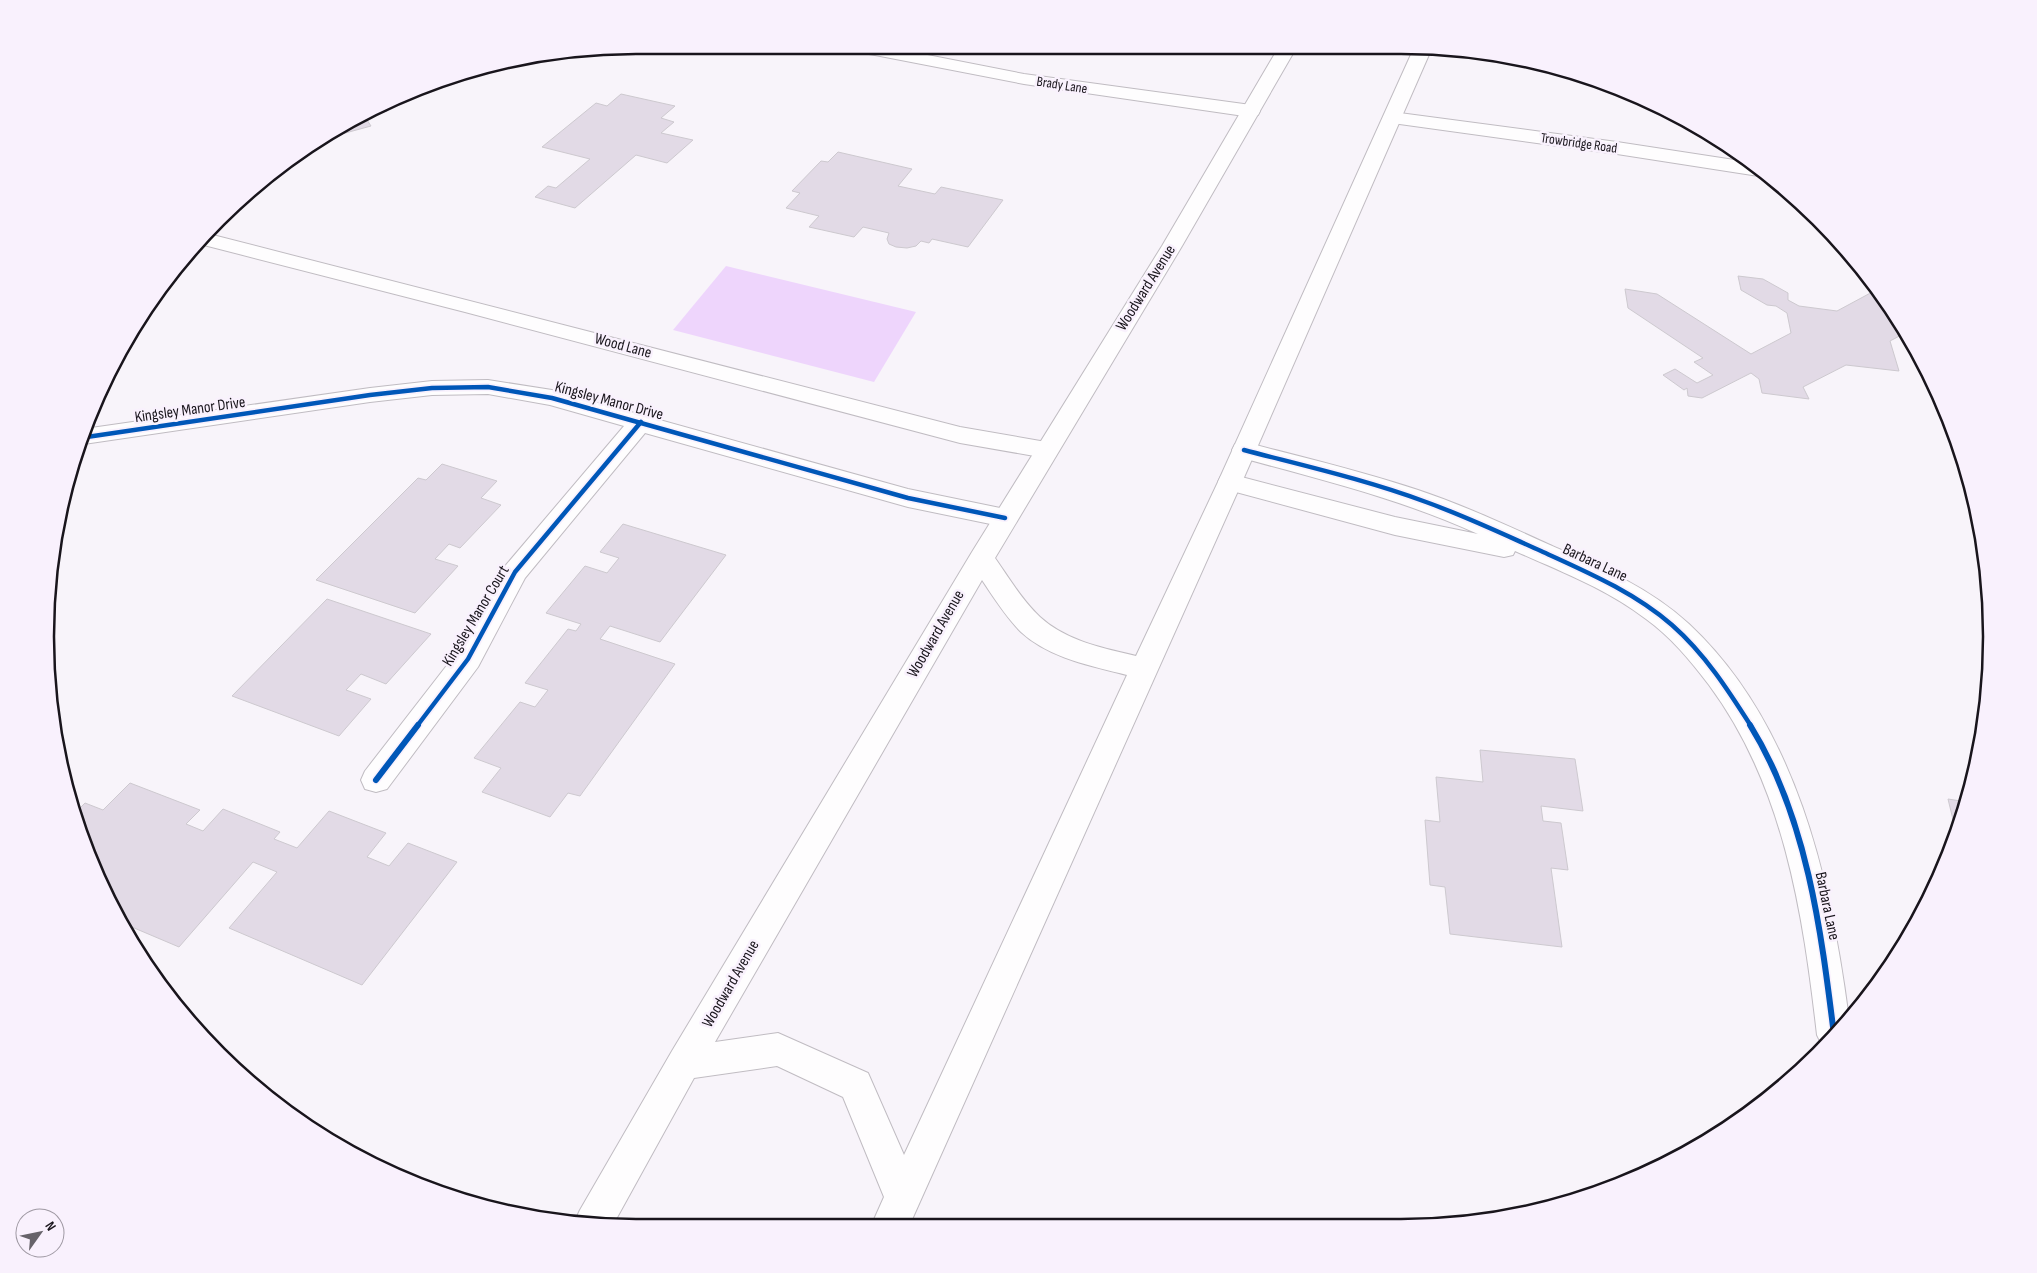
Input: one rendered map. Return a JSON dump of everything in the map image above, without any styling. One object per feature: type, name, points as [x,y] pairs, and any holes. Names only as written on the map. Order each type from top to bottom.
[{"type":"street","name":"Brady Lane","points":[[896,54],[1024,79],[1251,111]]},
{"type":"street","name":"Woodward Avenue","points":[[596,1218],[684,1063],[1005,518],[1167,254],[1284,54]]},
{"type":"street","points":[[897,1210],[1230,482],[1420,55]]},
{"type":"street","name":"Trowbridge Road","points":[[1392,118],[1617,148],[1747,168]]},
{"type":"street","name":"Wood Lane","points":[[209,240],[474,307],[960,435],[1046,450]]},
{"type":"street","name":"Kingsley Manor Drive","points":[[89,437],[432,388],[488,387],[552,398],[641,422],[815,474],[908,498],[1005,518]]},
{"type":"street","name":"Kingsley Manor Court","points":[[376,780],[468,659],[514,572],[641,422]]},
{"type":"street","name":"Barbara Lane","points":[[1244,450],[1406,495],[1438,506],[1616,585],[1652,608],[1673,626],[1708,663],[1739,707],[1754,731],[1776,774],[1790,808],[1809,877],[1821,937],[1833,1027]]},
{"type":"street","name":"Barbara Lane","points":[[1230,482],[1395,526],[1560,560]]},
{"type":"street","points":[[981,559],[1013,604],[1036,630],[1069,649],[1144,669]]},
{"type":"street","points":[[684,1063],[778,1048],[856,1085],[897,1210]]},
{"type":"shaded area","points":[[726,266],[916,312],[874,382],[673,330]]},
{"type":"building","points":[[621,94],[675,106],[661,118],[674,122],[661,133],[693,140],[667,163],[636,155],[575,208],[535,197],[548,186],[556,188],[590,159],[542,147],[596,103],[607,106]]},
{"type":"building","points":[[367,120],[371,126],[342,134]]},
{"type":"building","points":[[838,152],[912,169],[898,186],[935,194],[941,187],[1003,200],[968,247],[932,239],[929,243],[921,241],[916,246],[907,248],[896,247],[889,244],[887,239],[889,233],[863,227],[854,237],[809,227],[819,216],[786,208],[800,193],[792,191],[821,161],[828,162]]},
{"type":"building","points":[[1738,276],[1763,279],[1788,293],[1788,300],[1799,306],[1837,311],[1871,293],[1899,336],[1890,341],[1899,371],[1846,365],[1803,387],[1809,399],[1762,393],[1759,379],[1751,373],[1702,398],[1688,396],[1687,388],[1684,390],[1663,375],[1675,369],[1697,383],[1713,375],[1694,362],[1703,358],[1628,308],[1625,289],[1657,294],[1751,354],[1791,333],[1787,313],[1776,306],[1767,305],[1741,290]]},
{"type":"building","points":[[442,464],[497,481],[481,498],[501,505],[460,548],[449,544],[435,559],[458,566],[415,613],[316,580],[418,478],[426,480]]},
{"type":"building","points":[[623,524],[726,555],[660,642],[610,626],[600,639],[675,664],[580,796],[568,793],[550,817],[482,792],[501,768],[474,758],[520,702],[535,707],[548,690],[525,683],[568,629],[576,631],[581,624],[546,613],[585,566],[607,573],[619,558],[600,552]]},
{"type":"building","points":[[327,599],[431,634],[386,684],[361,674],[346,690],[371,699],[339,736],[232,696]]},
{"type":"building","points":[[1480,750],[1575,759],[1583,811],[1541,806],[1543,821],[1561,823],[1568,870],[1551,868],[1562,947],[1450,934],[1445,887],[1430,885],[1425,820],[1440,822],[1436,777],[1483,782]]},
{"type":"building","points":[[130,783],[200,810],[186,824],[203,831],[223,809],[280,832],[274,839],[297,848],[329,811],[386,833],[367,857],[389,866],[408,843],[457,862],[362,985],[229,928],[277,872],[253,862],[179,947],[131,927],[98,860],[80,808],[85,803],[103,810]]},
{"type":"building","points":[[1948,799],[1959,801],[1953,820]]},
{"type":"cycle path","points":[[89,437],[370,395],[432,388],[488,387],[552,398],[908,498],[1005,518]]},
{"type":"cycle path","points":[[376,780],[468,659],[515,572],[641,422]]},
{"type":"cycle path","points":[[1244,450],[1389,489],[1459,515],[1609,583],[1642,602],[1680,632],[1723,682],[1754,731],[1774,772],[1790,814],[1814,900],[1833,1027]]}]
